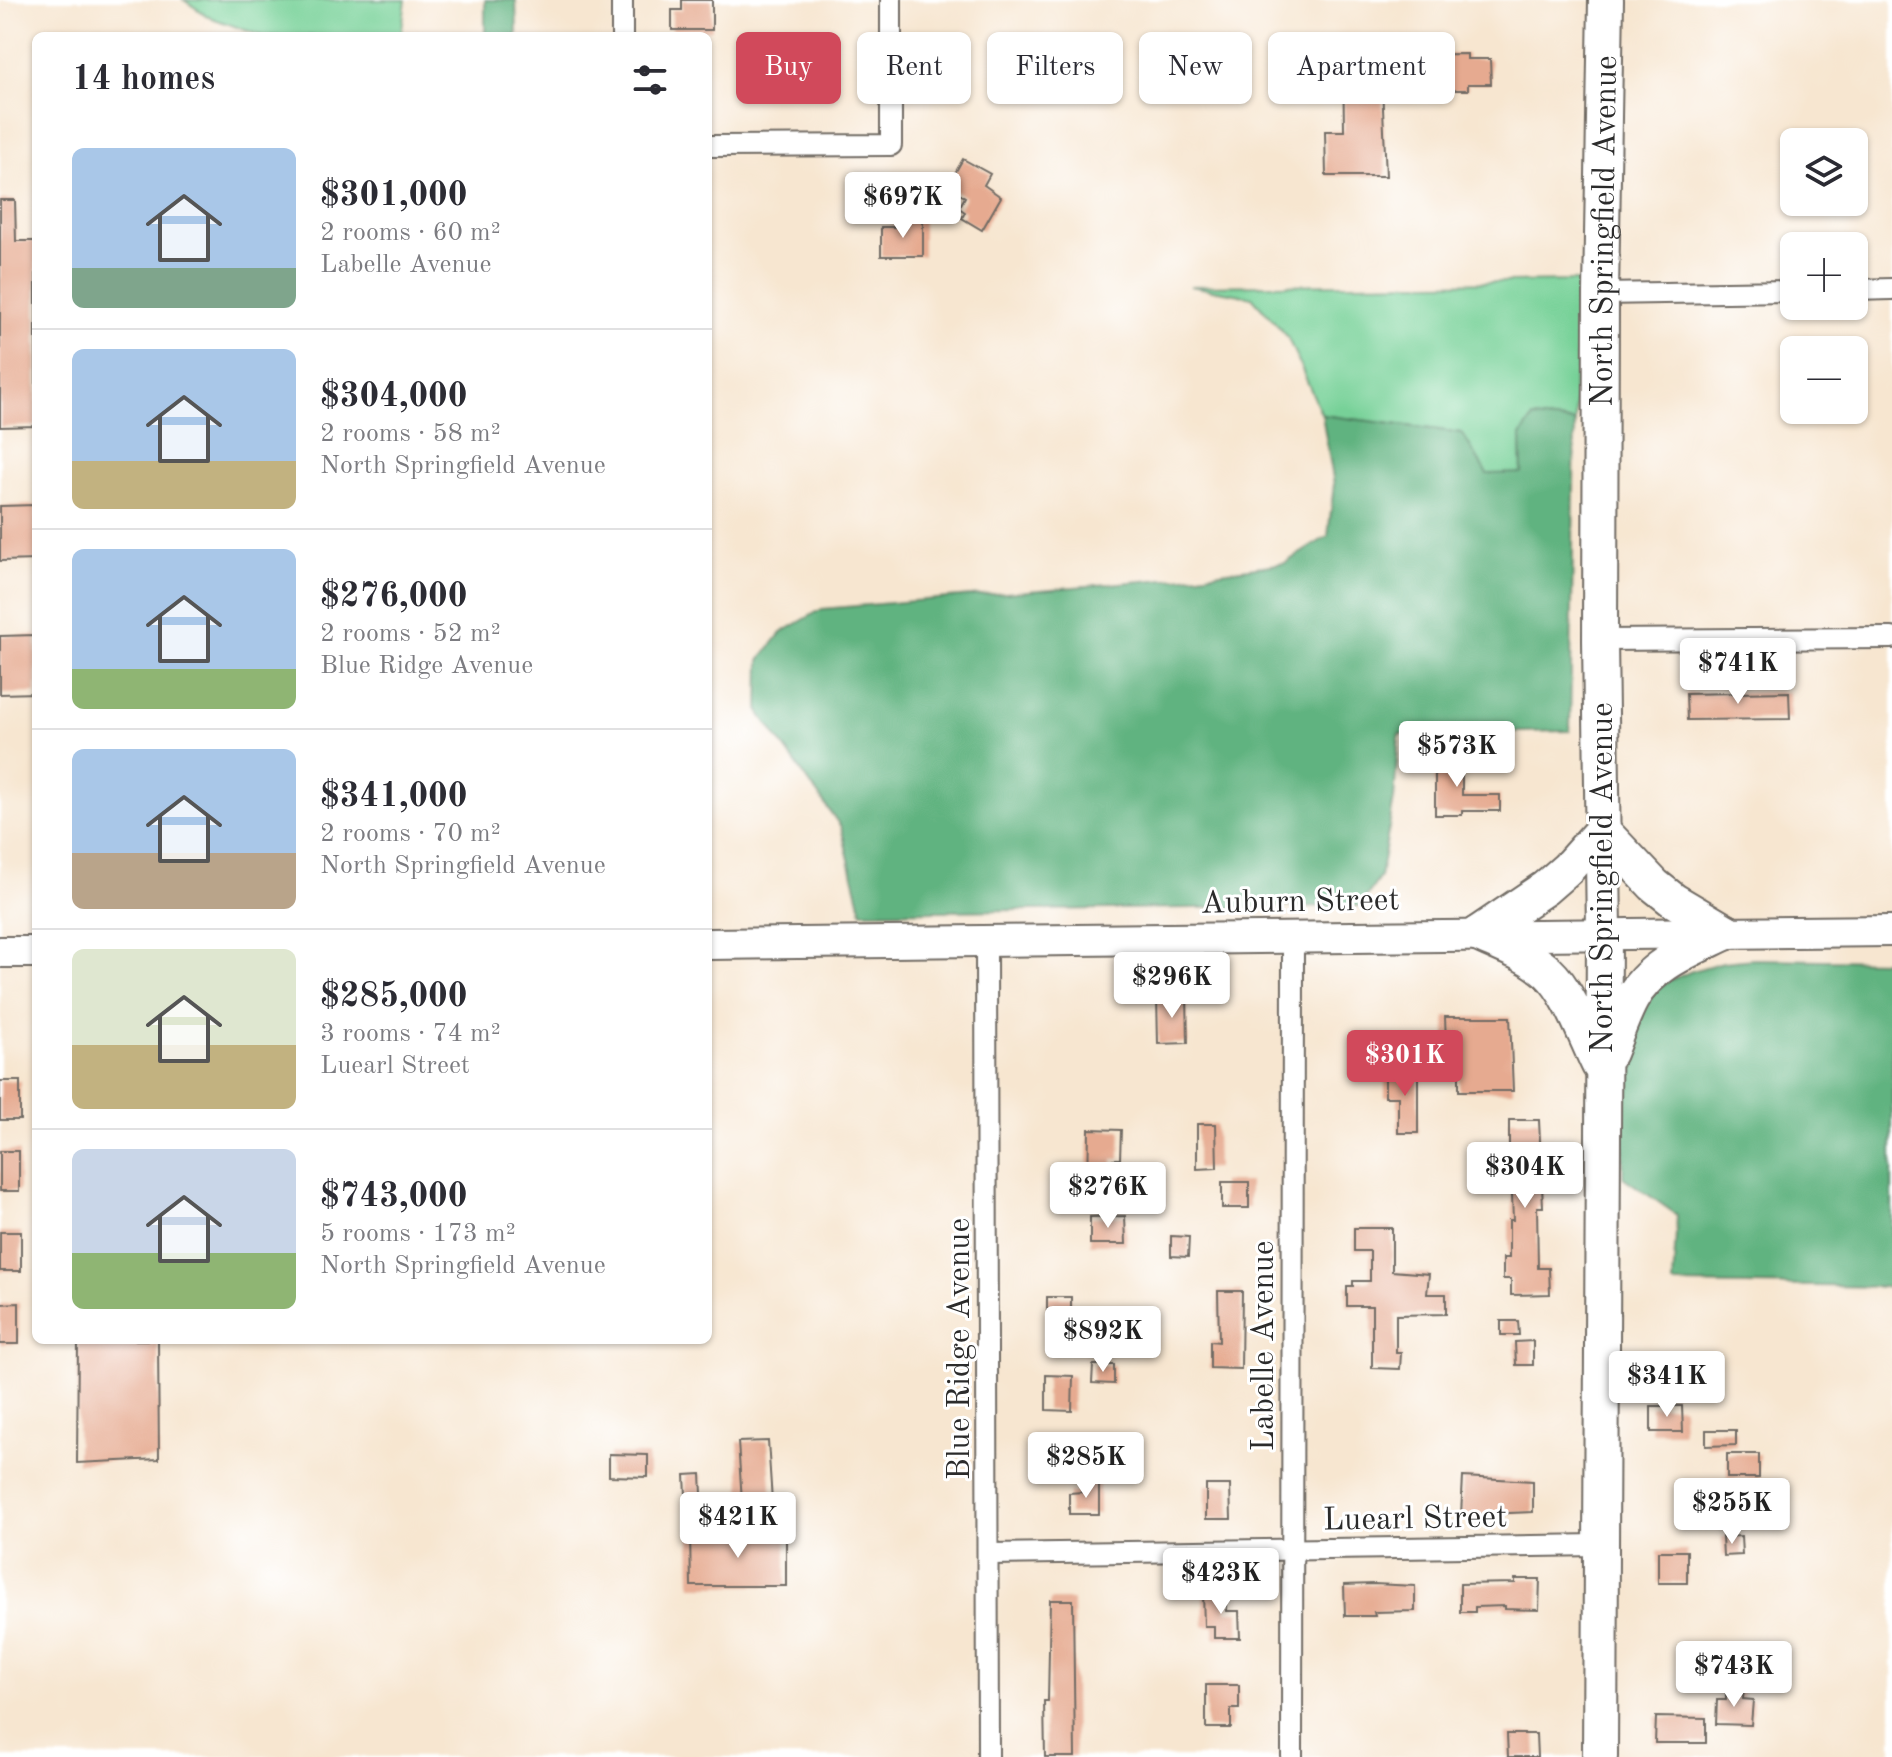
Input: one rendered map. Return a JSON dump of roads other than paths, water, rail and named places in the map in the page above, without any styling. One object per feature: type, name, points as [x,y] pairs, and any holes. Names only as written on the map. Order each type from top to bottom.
[{"type":"main road","name":"North Springfield Avenue","points":[[1600,1757],[1604,933],[1600,640],[1601,294],[1606,0]]},
{"type":"main road","points":[[1477,934],[1545,888],[1602,830],[1654,885],[1727,932]]},
{"type":"main road","name":"Auburn Street","points":[[712,944],[1892,931]]},
{"type":"main road","points":[[1602,1072],[1631,1001],[1640,987],[1669,961],[1727,932]]},
{"type":"main road","points":[[1477,934],[1530,959],[1550,974],[1562,990],[1602,1072]]},
{"type":"main road","points":[[0,952],[32,952]]},
{"type":"street","points":[[622,0],[622,32]]},
{"type":"street","points":[[712,146],[891,145],[891,0]]},
{"type":"street","points":[[1868,290],[1892,289]]},
{"type":"street","points":[[1601,294],[1780,291]]},
{"type":"street","points":[[1600,640],[1892,638]]},
{"type":"street","name":"Labelle Avenue","points":[[1292,1757],[1293,936]]},
{"type":"street","name":"Blue Ridge Avenue","points":[[986,941],[988,1757]]},
{"type":"street","name":"Luearl Street","points":[[989,1554],[1600,1545]]}]
